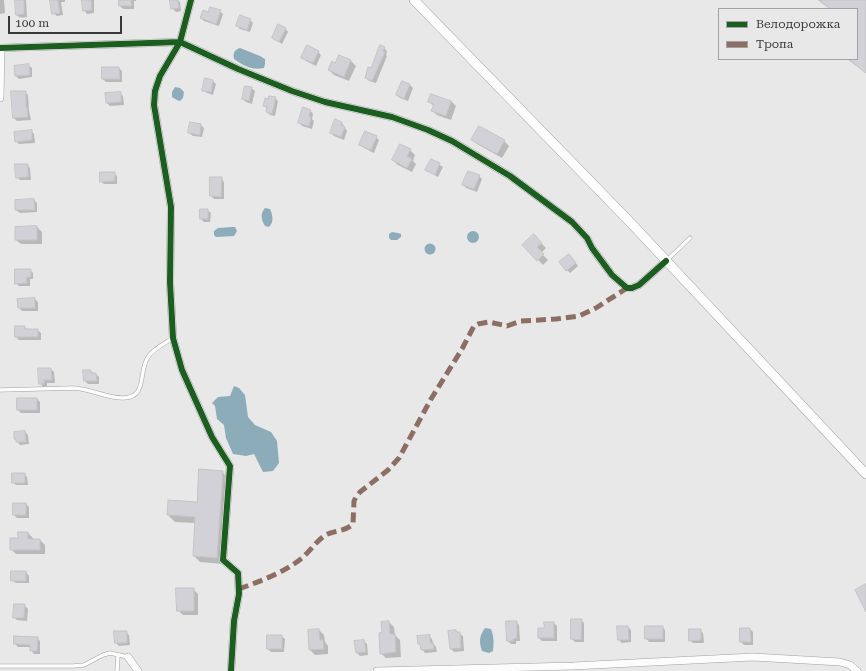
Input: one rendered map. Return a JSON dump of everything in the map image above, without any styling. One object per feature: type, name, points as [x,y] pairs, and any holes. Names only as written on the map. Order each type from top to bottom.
[{"type":"main road","points":[[414,0],[624,215],[866,474]]},
{"type":"street","points":[[191,0],[180,42],[160,76],[155,91],[154,105],[171,207],[170,282],[173,338],[182,370],[212,437],[230,466],[223,560],[238,573],[239,594],[234,621],[231,671]]},
{"type":"street","points":[[0,98],[0,48],[180,42],[238,69],[292,91],[325,102],[403,121],[428,130],[458,145],[510,176],[558,210],[587,238],[592,248],[612,275],[627,288],[632,288],[639,285],[666,261]]},
{"type":"street","points":[[128,657],[138,671]]},
{"type":"street","points":[[377,671],[573,669],[753,657],[840,662],[850,665],[857,671]]},
{"type":"lane","points":[[666,261],[690,238]]},
{"type":"lane","points":[[0,390],[74,388],[86,389],[122,398],[129,397],[135,394],[140,388],[143,367],[147,358],[154,350],[173,338]]},
{"type":"lane","points":[[0,666],[84,665],[103,654],[110,653],[128,657]]},
{"type":"lane","points":[[117,671],[118,656]]},
{"type":"water","points":[[240,48],[265,59],[264,68],[252,68],[234,59],[234,52]]},
{"type":"water","points":[[175,87],[180,88],[184,92],[183,98],[180,101],[172,97],[172,92]]},
{"type":"water","points":[[265,208],[270,209],[272,216],[272,223],[269,227],[265,226],[262,219],[262,212]]},
{"type":"water","points":[[235,227],[237,231],[234,236],[216,237],[214,235],[214,231],[218,228]]},
{"type":"water","points":[[471,231],[475,231],[479,237],[475,243],[471,243],[467,239],[467,235]]},
{"type":"water","points":[[392,232],[401,234],[401,237],[397,240],[391,240],[389,238],[389,234]]},
{"type":"water","points":[[428,244],[432,244],[434,245],[434,253],[428,254],[425,251],[425,247]]},
{"type":"water","points":[[234,386],[239,388],[245,395],[248,417],[255,425],[271,432],[277,441],[279,463],[273,471],[263,472],[254,454],[246,456],[233,454],[226,438],[224,425],[217,419],[215,406],[212,403],[218,397],[230,396]]},
{"type":"water","points":[[485,628],[491,629],[494,643],[493,651],[489,653],[482,651],[480,645],[480,639]]},
{"type":"building","points":[[15,0],[24,0],[24,14],[16,15]]},
{"type":"building","points":[[50,0],[58,0],[60,13],[52,14]]},
{"type":"building","points":[[82,0],[91,0],[92,10],[83,11]]},
{"type":"building","points":[[119,0],[131,0],[132,6],[119,6]]},
{"type":"building","points":[[170,0],[178,0],[179,8],[171,9]]},
{"type":"building","points":[[819,0],[866,0],[866,73],[849,60],[858,60],[858,8],[830,8]]},
{"type":"building","points":[[210,7],[221,10],[216,24],[200,18],[203,10],[208,12]]},
{"type":"building","points":[[240,15],[251,19],[247,30],[236,26]]},
{"type":"building","points":[[278,24],[286,28],[279,42],[272,38]]},
{"type":"building","points":[[307,45],[319,51],[313,63],[301,58]]},
{"type":"building","points":[[380,45],[385,47],[383,51],[385,52],[372,81],[365,78],[368,67],[371,68]]},
{"type":"building","points":[[339,55],[351,60],[344,77],[328,70],[332,61],[335,63]]},
{"type":"building","points":[[29,64],[30,75],[15,76],[14,66]]},
{"type":"building","points":[[102,67],[119,67],[120,79],[102,79]]},
{"type":"building","points":[[205,78],[213,80],[211,92],[202,91]]},
{"type":"building","points":[[402,81],[410,84],[404,99],[396,95]]},
{"type":"building","points":[[245,86],[252,87],[249,101],[242,99]]},
{"type":"building","points":[[11,91],[26,91],[26,107],[28,117],[13,118]]},
{"type":"building","points":[[121,92],[121,102],[106,103],[105,93]]},
{"type":"building","points":[[431,94],[451,101],[446,116],[431,111],[434,104],[428,102]]},
{"type":"building","points":[[269,96],[276,97],[272,114],[266,112],[267,107],[263,106],[265,98],[268,99]]},
{"type":"building","points":[[303,107],[311,110],[309,116],[311,117],[309,126],[298,123]]},
{"type":"building","points":[[335,119],[342,122],[341,125],[345,127],[341,137],[330,133]]},
{"type":"building","points":[[190,122],[201,124],[200,135],[188,133]]},
{"type":"building","points":[[479,126],[505,140],[497,154],[471,140]]},
{"type":"building","points":[[32,130],[32,140],[15,142],[14,132]]},
{"type":"building","points":[[365,131],[377,136],[371,150],[359,145]]},
{"type":"building","points":[[400,144],[411,149],[407,156],[412,159],[407,168],[392,160]]},
{"type":"building","points":[[431,159],[440,163],[435,175],[425,170]]},
{"type":"building","points":[[15,164],[28,164],[28,177],[16,178]]},
{"type":"building","points":[[468,171],[480,175],[474,189],[462,185]]},
{"type":"building","points":[[100,172],[115,172],[115,181],[100,182]]},
{"type":"building","points":[[210,177],[222,177],[221,197],[210,196]]},
{"type":"building","points":[[34,199],[35,210],[15,210],[15,200]]},
{"type":"building","points":[[200,209],[208,209],[208,219],[200,219]]},
{"type":"building","points":[[37,226],[37,240],[15,240],[15,227]]},
{"type":"building","points":[[534,234],[542,243],[537,247],[544,254],[537,261],[522,245]]},
{"type":"building","points":[[569,254],[576,263],[566,271],[559,262]]},
{"type":"building","points":[[15,269],[31,269],[31,277],[27,277],[27,283],[15,284]]},
{"type":"building","points":[[35,298],[35,308],[18,308],[17,299]]},
{"type":"building","points":[[15,326],[25,326],[25,329],[38,329],[38,337],[15,337]]},
{"type":"building","points":[[38,368],[51,368],[52,380],[44,380],[44,384],[39,384]]},
{"type":"building","points":[[83,370],[91,370],[91,373],[96,373],[97,381],[84,381]]},
{"type":"building","points":[[17,398],[37,398],[37,410],[17,410]]},
{"type":"building","points":[[25,431],[26,442],[16,442],[16,439],[14,439],[14,432]]},
{"type":"building","points":[[199,469],[223,471],[217,558],[193,556],[195,517],[167,515],[168,500],[197,502]]},
{"type":"building","points":[[12,473],[25,473],[25,483],[12,483]]},
{"type":"building","points":[[13,503],[26,503],[26,515],[13,515]]},
{"type":"building","points":[[18,532],[28,532],[28,539],[40,539],[40,550],[10,550],[10,538],[18,538]]},
{"type":"building","points":[[11,571],[26,571],[26,581],[11,581]]},
{"type":"building","points":[[866,584],[866,612],[855,590]]},
{"type":"building","points":[[176,588],[194,588],[194,611],[177,611]]},
{"type":"building","points":[[14,604],[25,604],[24,618],[13,618]]},
{"type":"building","points":[[571,619],[582,619],[581,640],[571,639]]},
{"type":"building","points":[[389,621],[390,634],[395,634],[396,652],[380,654],[379,633],[382,632],[381,622]]},
{"type":"building","points":[[506,621],[517,621],[517,638],[513,639],[513,641],[507,641]]},
{"type":"building","points":[[544,622],[554,622],[554,638],[538,638],[538,628],[544,628]]},
{"type":"building","points":[[617,626],[628,626],[629,640],[618,640]]},
{"type":"building","points":[[645,626],[663,626],[663,639],[645,639]]},
{"type":"building","points":[[740,628],[750,628],[751,642],[740,642]]},
{"type":"building","points":[[319,629],[320,640],[323,640],[324,649],[309,650],[308,630]]},
{"type":"building","points":[[689,629],[701,629],[701,640],[689,641]]},
{"type":"building","points":[[456,630],[456,632],[460,632],[461,648],[450,649],[448,631]]},
{"type":"building","points":[[114,631],[127,631],[127,643],[115,643]]},
{"type":"building","points":[[267,635],[282,635],[282,649],[267,649]]},
{"type":"building","points":[[430,635],[430,643],[433,643],[434,649],[421,650],[420,644],[418,644],[417,636]]},
{"type":"building","points":[[14,636],[38,637],[37,651],[30,651],[30,645],[14,644]]},
{"type":"building","points":[[364,640],[366,652],[356,653],[354,641]]},
{"type":"marked path","points":[[239,589],[288,568],[302,558],[324,536],[350,527],[353,524],[354,501],[356,497],[360,492],[388,470],[399,458],[431,399],[462,349],[474,326],[489,322],[507,326],[521,321],[579,316],[596,308],[627,288]]},
{"type":"cycle path","points":[[191,0],[180,42],[160,76],[155,91],[154,105],[171,207],[170,282],[173,338],[182,370],[212,437],[230,466],[223,560],[238,573],[239,594],[234,621],[231,671]]},
{"type":"cycle path","points":[[0,48],[180,42],[238,69],[292,91],[325,102],[392,117],[428,130],[452,141],[510,176],[572,222],[587,238],[592,248],[612,275],[627,288],[632,288],[639,285],[666,261]]}]
